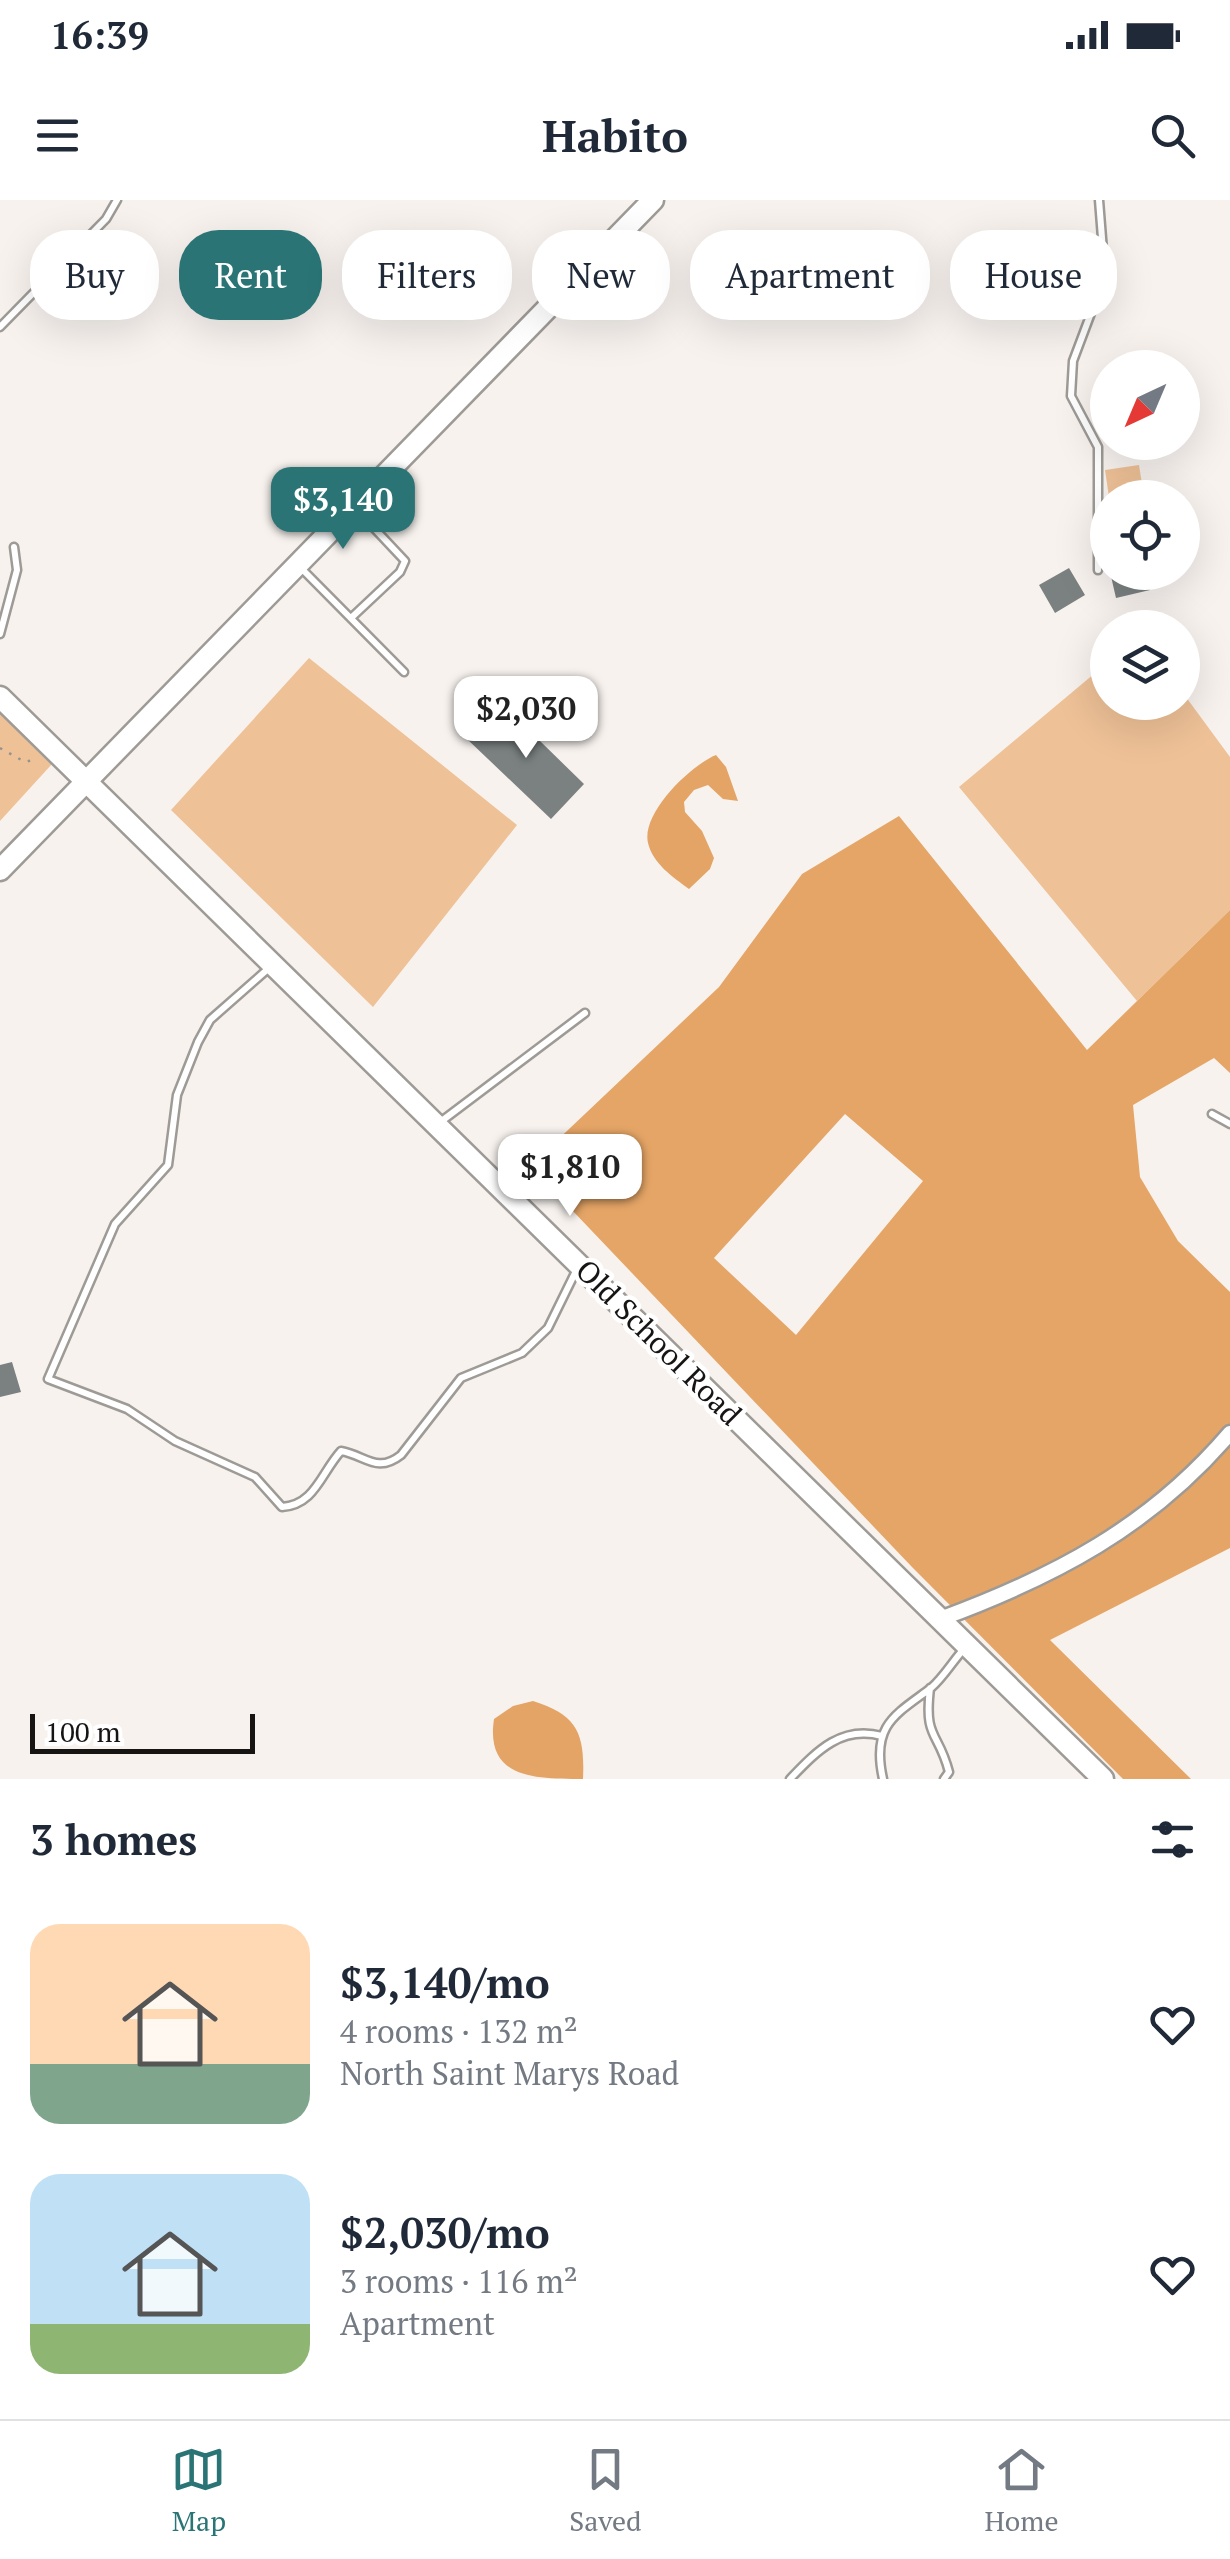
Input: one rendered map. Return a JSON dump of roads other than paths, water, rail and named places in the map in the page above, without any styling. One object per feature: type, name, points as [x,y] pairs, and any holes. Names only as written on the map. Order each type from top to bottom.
[{"type":"street","points":[[0,870],[653,200]]},
{"type":"street","name":"Old School Road","points":[[0,697],[1103,1779]]},
{"type":"street","points":[[940,1618],[992,1600],[1108,1543],[1189,1476],[1230,1433]]},
{"type":"lane","points":[[0,326],[106,219],[117,200]]},
{"type":"lane","points":[[1098,200],[1105,276],[1073,360],[1072,396],[1098,448],[1098,480]]},
{"type":"lane","points":[[351,618],[400,572],[405,561],[353,506]]},
{"type":"lane","points":[[0,634],[17,570],[14,547]]},
{"type":"lane","points":[[297,564],[404,672]]},
{"type":"lane","points":[[274,964],[210,1020],[198,1042],[177,1096],[168,1165],[115,1224],[48,1379],[127,1408],[175,1441],[255,1478],[282,1507],[294,1506],[308,1500],[341,1451],[362,1462],[390,1464],[461,1378],[522,1353],[548,1328],[580,1264]]},
{"type":"lane","points":[[438,1124],[585,1013]]},
{"type":"lane","points":[[1212,1114],[1230,1124]]},
{"type":"lane","points":[[883,1779],[882,1736],[899,1708],[930,1688],[967,1645]]},
{"type":"lane","points":[[930,1688],[927,1724],[945,1758],[949,1772],[944,1779]]},
{"type":"lane","points":[[790,1779],[819,1749],[844,1735],[882,1736]]}]
